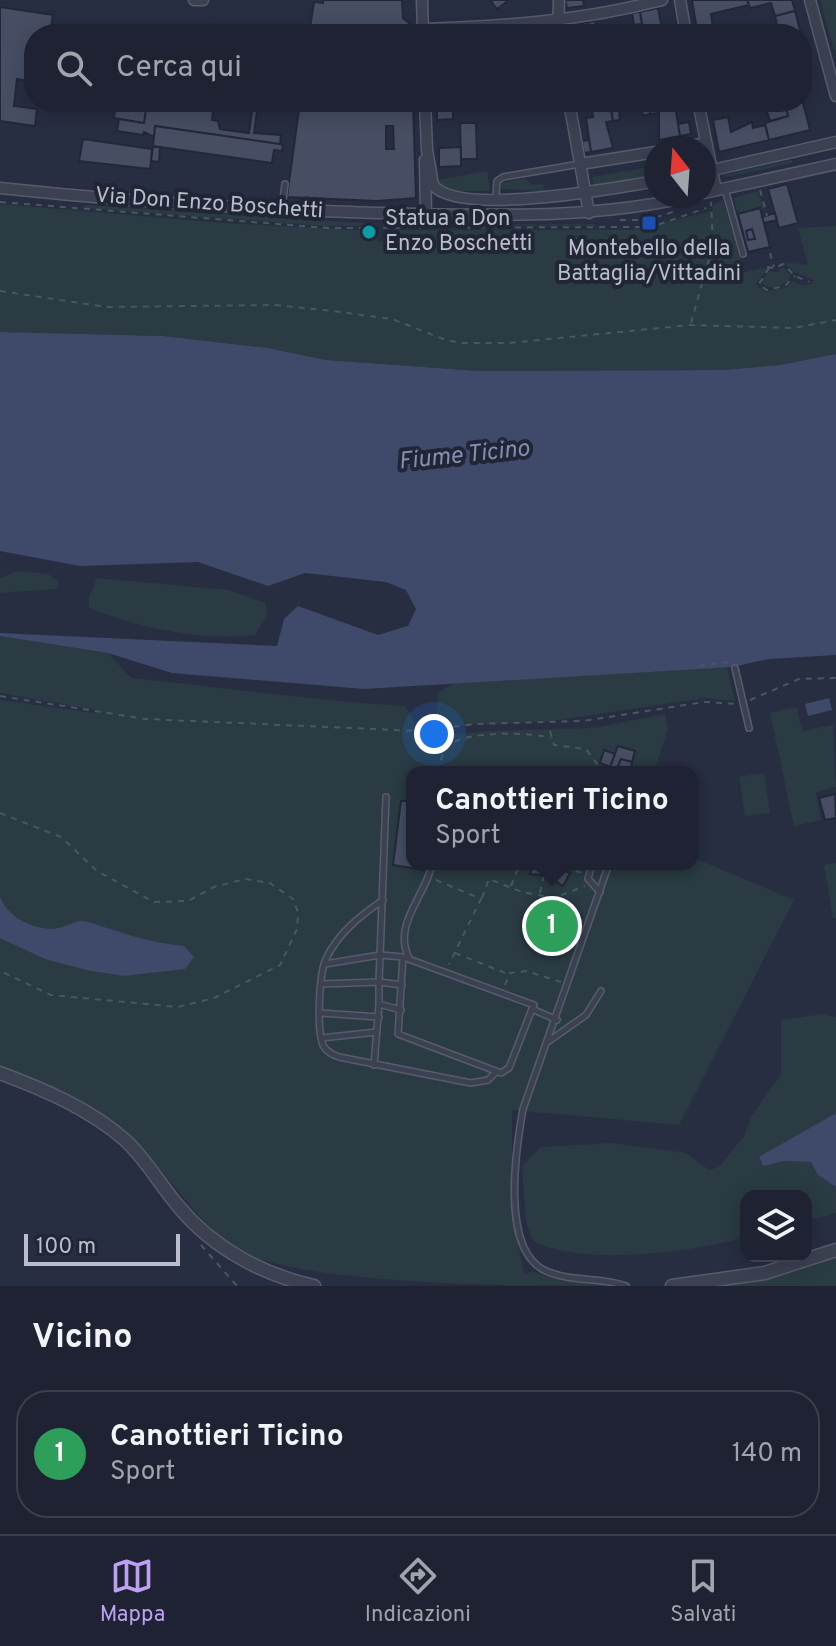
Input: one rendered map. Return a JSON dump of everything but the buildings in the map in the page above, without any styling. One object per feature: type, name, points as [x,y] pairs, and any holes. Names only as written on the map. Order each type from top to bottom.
[{"type":"street","points":[[194,0],[203,0]]},
{"type":"street","points":[[422,0],[423,24]]},
{"type":"street","points":[[556,24],[559,0]]},
{"type":"street","points":[[519,24],[613,13],[662,0]]},
{"type":"street","points":[[680,0],[684,24]]},
{"type":"street","points":[[810,0],[830,59],[836,96]]},
{"type":"street","points":[[425,112],[433,185],[449,196],[550,198],[644,183]]},
{"type":"street","points":[[571,112],[589,213]]},
{"type":"street","points":[[700,112],[705,136]]},
{"type":"street","points":[[716,169],[836,142]]},
{"type":"street","points":[[422,217],[427,150]]},
{"type":"street","points":[[580,164],[644,154]]},
{"type":"street","points":[[716,190],[836,164]]},
{"type":"street","points":[[716,183],[720,189]]},
{"type":"street","name":"Via Don Enzo Boschetti","points":[[0,188],[422,217],[589,213],[644,204]]},
{"type":"street","points":[[0,1073],[108,1126],[127,1142],[180,1208],[213,1240],[258,1268],[314,1286]]},
{"type":"street","points":[[672,1286],[765,1273],[836,1250]]},
{"type":"lane","points":[[496,197],[497,181],[503,177],[580,164]]},
{"type":"lane","points":[[282,209],[285,184]]},
{"type":"lane","points":[[720,189],[743,254]]},
{"type":"lane","points":[[733,665],[749,728]]},
{"type":"lane","points":[[374,1065],[379,1017],[386,797]]},
{"type":"lane","points":[[431,870],[406,919],[406,958],[398,1034],[495,1073]]},
{"type":"lane","points":[[607,870],[557,1020],[523,1109],[516,1149],[520,1235],[529,1256],[543,1270],[626,1286]]},
{"type":"lane","points":[[588,872],[591,884],[600,892]]},
{"type":"lane","points":[[383,900],[348,927],[325,964],[321,1038],[332,1055],[471,1083],[488,1080],[495,1073],[509,1068],[533,1007]]},
{"type":"lane","points":[[325,964],[380,955],[406,958],[501,993],[557,1020]]},
{"type":"lane","points":[[322,984],[379,982],[402,985]]},
{"type":"lane","points":[[548,1042],[580,1021],[601,991]]},
{"type":"lane","points":[[379,1004],[401,1010]]},
{"type":"lane","points":[[320,1013],[379,1017]]},
{"type":"lane","points":[[321,1038],[377,1032]]},
{"type":"path","points":[[690,325],[703,289],[713,245],[709,211],[720,189]]},
{"type":"path","points":[[760,189],[767,216]]},
{"type":"path","points":[[421,229],[422,217]]},
{"type":"path","points":[[605,220],[606,227]]},
{"type":"path","points":[[382,228],[383,222]]},
{"type":"path","points":[[770,253],[775,268]]},
{"type":"path","points":[[795,276],[785,286],[766,290],[760,281],[768,268],[783,264],[795,276],[809,282]]},
{"type":"path","points":[[0,291],[107,307],[276,305],[333,311],[392,319],[446,340],[463,343],[509,343],[690,325],[773,329],[836,320]]},
{"type":"path","points":[[699,666],[733,665]]},
{"type":"path","points":[[0,696],[146,719],[419,731],[475,724],[583,721],[704,702],[743,703],[799,679],[836,678]]},
{"type":"path","points":[[550,731],[551,738],[559,747],[586,749],[599,766]]},
{"type":"path","points":[[440,766],[446,749],[460,738],[513,735],[551,738]]},
{"type":"path","points":[[0,813],[61,837],[97,871],[154,902],[188,901],[214,887],[245,879],[270,883],[293,899],[298,912],[297,929],[280,965],[214,998],[178,1007],[51,995],[0,971]]},
{"type":"path","points":[[511,887],[518,870]]},
{"type":"path","points":[[576,870],[588,872]]},
{"type":"path","points":[[542,914],[547,905],[542,895],[544,874]]},
{"type":"path","points":[[429,877],[481,899]]},
{"type":"path","points":[[446,973],[489,879],[554,898],[591,884]]},
{"type":"path","points":[[547,916],[554,898]]},
{"type":"path","points":[[453,952],[509,975],[526,971],[568,985]]},
{"type":"path","points":[[501,993],[509,975]]},
{"type":"path","points":[[193,1234],[219,1270],[237,1286]]},
{"type":"shaded area","points":[[820,0],[836,0],[834,51]]},
{"type":"shaded area","points":[[792,160],[792,163],[722,178],[725,175]]},
{"type":"shaded area","points":[[644,168],[644,176],[594,185],[592,177]]},
{"type":"shaded area","points":[[487,171],[490,191],[450,191],[437,180]]},
{"type":"shaded area","points":[[526,178],[531,185],[543,184],[544,191],[502,189],[501,183]]},
{"type":"shaded area","points":[[758,191],[763,209],[738,214],[734,198]]},
{"type":"shaded area","points":[[723,200],[744,272],[767,270],[755,284],[765,292],[787,287],[793,281],[804,286],[813,283],[812,279],[794,272],[784,262],[808,265],[798,228],[836,226],[836,354],[780,365],[724,370],[479,371],[326,360],[268,348],[163,336],[0,332],[0,204],[224,223],[376,231],[377,242],[389,241],[391,230],[632,230],[712,211],[716,204]]},
{"type":"shaded area","points":[[85,205],[376,226],[325,226],[83,208]]},
{"type":"shaded area","points":[[593,224],[597,226],[423,225]]},
{"type":"shaded area","points":[[783,267],[790,275],[789,281],[775,288],[764,286],[762,280],[769,271],[777,272]]},
{"type":"shaded area","points":[[17,571],[48,574],[59,582],[56,589],[0,593],[0,578]]},
{"type":"shaded area","points":[[97,578],[229,590],[265,603],[268,613],[255,635],[213,636],[171,632],[89,608],[89,598]]},
{"type":"shaded area","points":[[0,636],[108,653],[131,678],[406,706],[422,737],[488,731],[594,728],[665,714],[668,729],[656,766],[406,766],[406,870],[698,870],[698,860],[794,900],[679,1125],[512,1110],[512,1216],[524,1272],[526,1275],[532,1271],[547,1277],[616,1286],[477,1284],[370,1278],[277,1264],[243,1253],[224,1240],[192,1208],[148,1156],[115,1124],[74,1099],[0,1068],[0,700],[95,713],[96,710],[0,693]]},
{"type":"shaded area","points":[[727,667],[735,701],[705,698],[546,722],[435,726],[438,693],[453,683]]},
{"type":"shaded area","points":[[797,707],[802,731],[833,725],[836,787],[816,792],[821,820],[794,826],[770,713]]},
{"type":"shaded area","points":[[764,773],[770,813],[745,816],[739,777]]},
{"type":"shaded area","points":[[836,863],[836,918],[833,918],[824,865]]},
{"type":"shaded area","points":[[823,1014],[836,1017],[836,1113],[759,1158],[763,1166],[784,1161],[811,1162],[818,1175],[836,1187],[836,1213],[812,1219],[812,1190],[740,1190],[740,1239],[723,1243],[668,1252],[608,1255],[555,1249],[533,1241],[526,1222],[522,1166],[541,1147],[612,1143],[686,1153],[709,1170],[719,1167],[744,1136],[751,1117],[781,1074],[781,1020]]},
{"type":"shaded area","points":[[836,1258],[836,1286],[713,1286],[776,1277]]},
{"type":"water","name":"Fiume Ticino","points":[[0,332],[163,336],[268,348],[326,360],[479,371],[724,370],[780,365],[836,354],[836,655],[769,659],[732,667],[364,689],[172,673],[108,653],[0,636],[0,633],[277,646],[284,619],[298,606],[378,635],[408,626],[416,609],[406,590],[386,582],[305,573],[268,586],[198,562],[80,566],[0,551]]},
{"type":"water","points":[[829,698],[832,710],[808,716],[805,704]]},
{"type":"water","points":[[0,897],[13,915],[35,926],[52,929],[84,921],[147,940],[184,946],[194,957],[185,969],[123,976],[45,959],[0,938]]},
{"type":"water","points":[[836,1113],[836,1187],[818,1175],[811,1162],[784,1161],[763,1166],[759,1157]]},
{"type":"place","name":"Montebello della Battaglia/Vittadini","points":[[649,223]]},
{"type":"place","name":"Statua a Don Enzo Boschetti","points":[[369,232]]},
{"type":"place","name":"Canottieri Ticino","points":[[552,926]]}]
